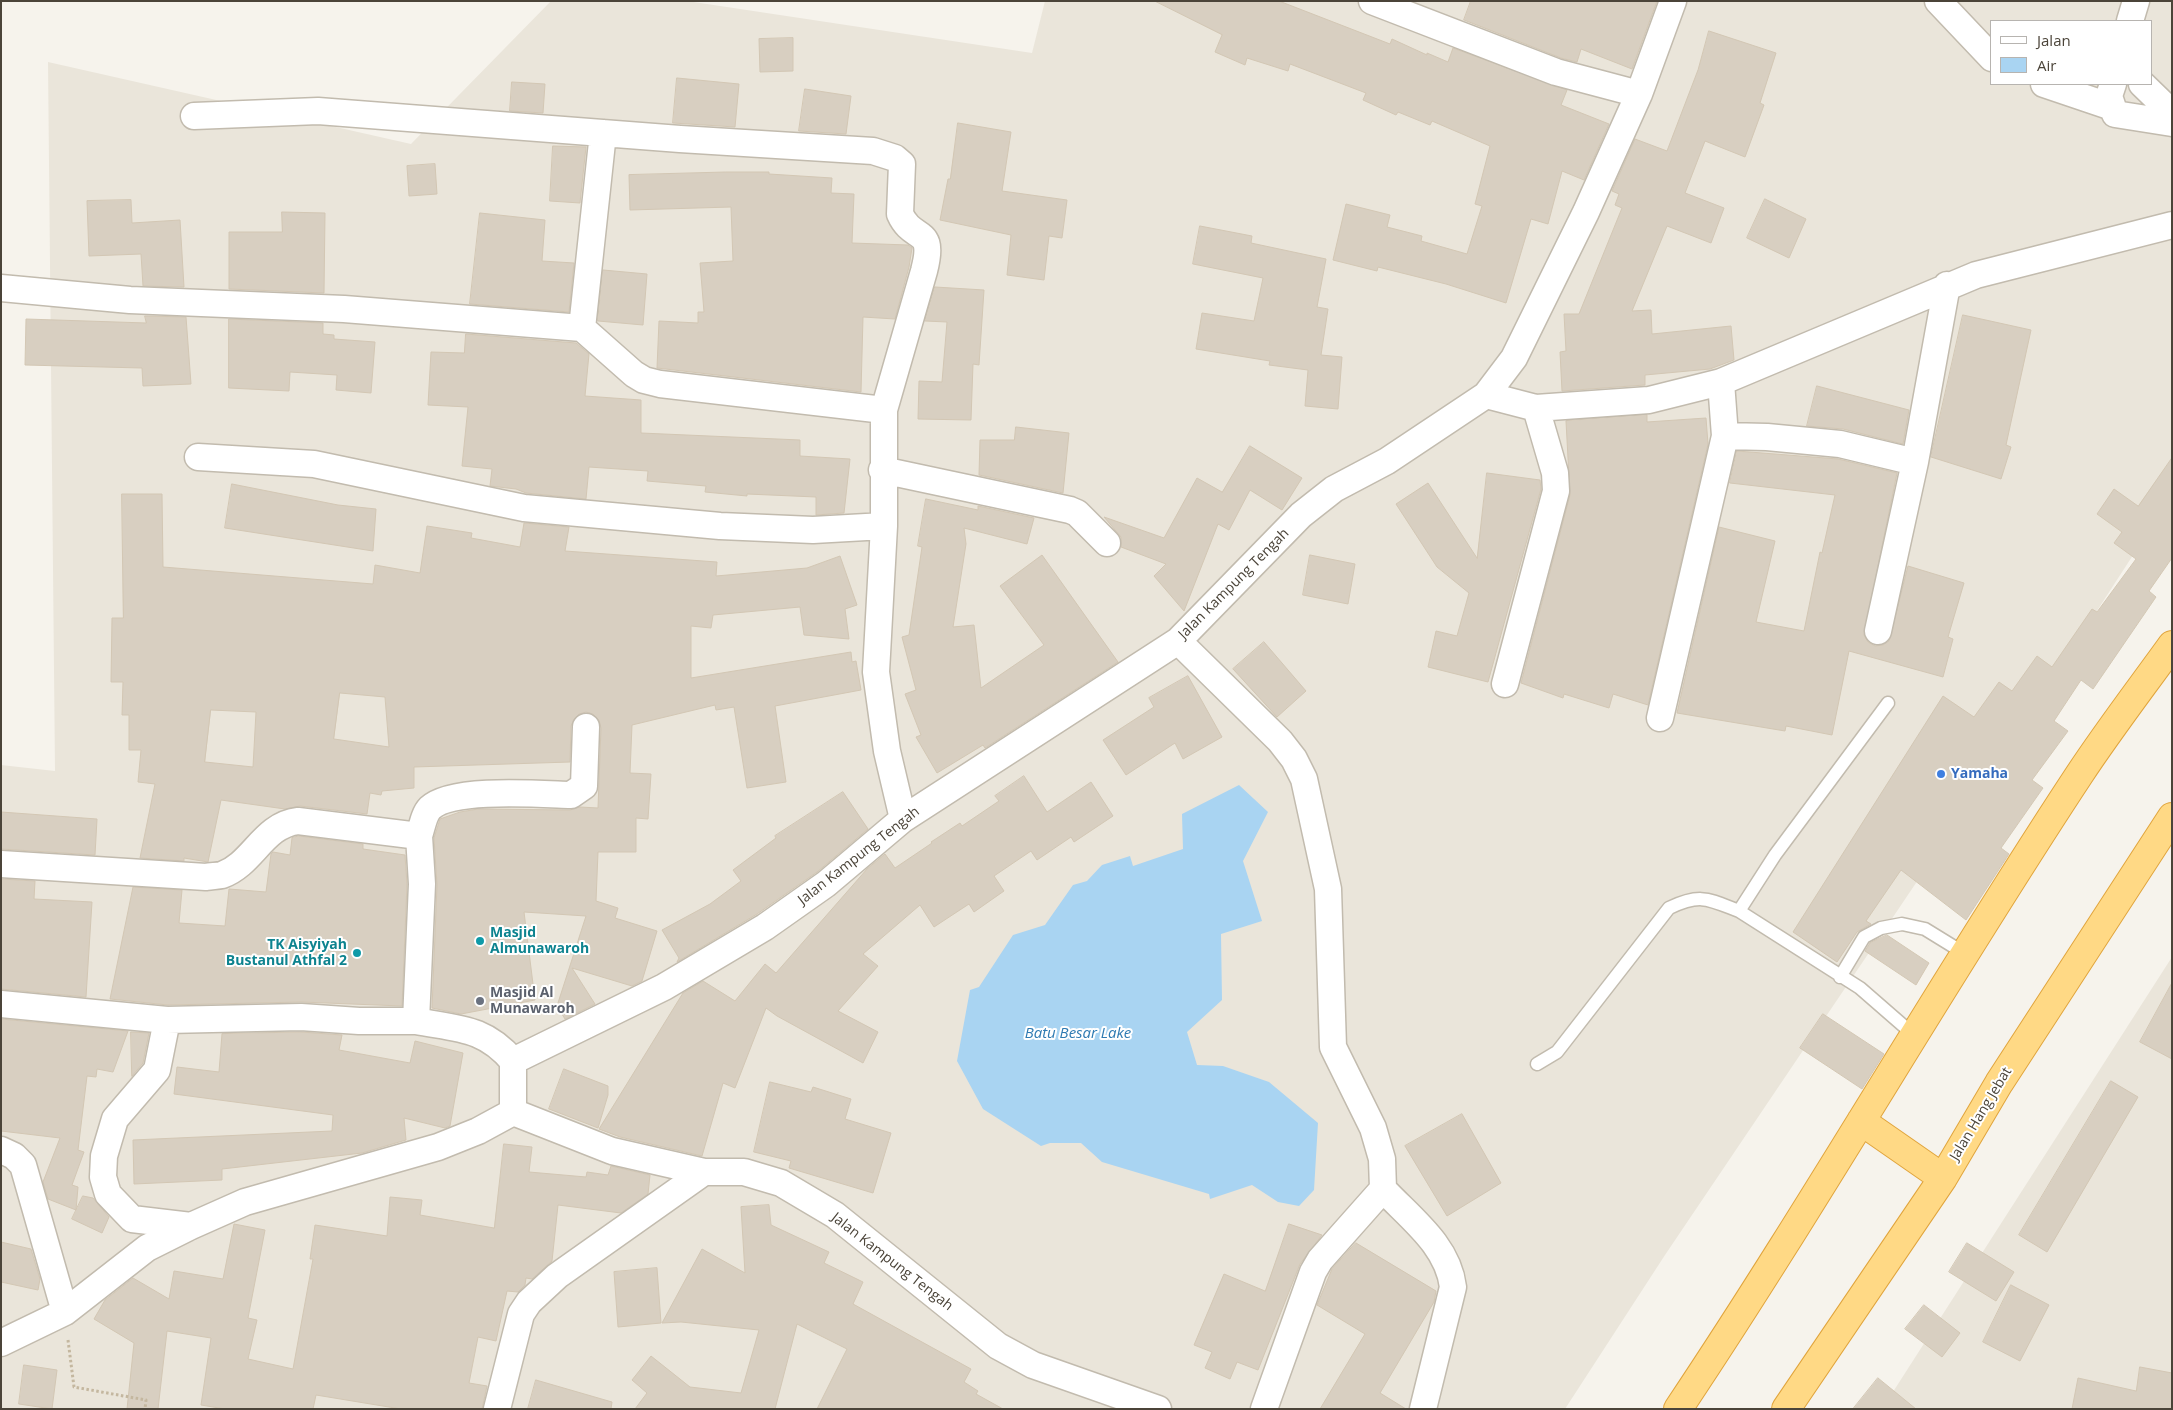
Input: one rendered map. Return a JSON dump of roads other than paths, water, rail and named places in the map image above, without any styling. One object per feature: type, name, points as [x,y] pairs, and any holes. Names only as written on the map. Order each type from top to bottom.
[{"type":"highway","points":[[1678,1409],[1748,1303],[1964,953],[2080,773],[2172,645]]},
{"type":"highway","name":"Jalan Hang Jebat","points":[[1788,1408],[1943,1178],[1999,1083],[2172,817]]},
{"type":"highway","points":[[1861,1121],[1943,1178]]},
{"type":"street","points":[[1372,1],[1556,72],[1639,94]]},
{"type":"street","name":"Jalan Kampung Tengah","points":[[513,1061],[664,987],[765,927],[826,884],[903,820],[1178,640],[1301,515],[1334,488],[1387,461],[1486,395],[1514,358],[1586,212],[1639,94],[1673,1]]},
{"type":"street","points":[[1938,1],[1990,56]]},
{"type":"street","points":[[2130,20],[2136,1]]},
{"type":"street","points":[[2050,85],[2112,95],[2115,114],[2172,123]]},
{"type":"street","points":[[2143,85],[2172,113]]},
{"type":"street","points":[[194,116],[318,111],[873,151],[895,158],[902,164],[900,214],[926,241],[928,250],[924,272],[884,410],[882,470],[884,526],[876,672],[887,751],[903,820]]},
{"type":"street","points":[[582,328],[603,133]]},
{"type":"street","points":[[1486,395],[1536,408],[1649,400],[1720,382],[1947,285],[1976,275],[2172,225]]},
{"type":"street","points":[[1878,631],[1915,462],[1947,285]]},
{"type":"street","points":[[1,288],[130,300],[344,308],[582,328],[644,380],[660,384],[884,410]]},
{"type":"street","points":[[1660,718],[1725,436],[1720,382]]},
{"type":"street","points":[[1505,684],[1556,491],[1555,473],[1536,408]]},
{"type":"street","points":[[1725,436],[1768,437],[1840,444],[1915,462]]},
{"type":"street","points":[[198,457],[314,464],[524,508],[738,526],[813,530],[884,526]]},
{"type":"street","points":[[882,470],[1070,510],[1077,513],[1107,543]]},
{"type":"street","points":[[1178,640],[1280,741],[1294,759],[1304,779],[1328,889],[1332,964],[1331,1032],[1334,1047],[1373,1128],[1382,1159],[1382,1189],[1320,1260],[1313,1272],[1264,1409]]},
{"type":"street","points":[[416,1021],[422,884],[419,836],[427,812],[441,801],[488,793],[570,795],[578,792],[584,786],[586,727]]},
{"type":"street","points":[[1,864],[206,877],[222,875],[233,868],[269,833],[286,822],[298,821],[419,836]]},
{"type":"street","points":[[1,1004],[167,1020],[301,1016],[359,1021],[416,1021],[483,1035],[499,1045],[513,1061],[513,1112],[478,1131],[438,1147],[245,1202],[191,1226],[146,1248],[65,1312],[1,1344]]},
{"type":"street","points":[[167,1020],[157,1070],[115,1120],[104,1156],[103,1177],[108,1194],[132,1219],[191,1226]]},
{"type":"street","name":"Jalan Kampung Tengah","points":[[513,1112],[612,1151],[704,1172],[744,1172],[781,1183],[835,1215],[998,1346],[1033,1365],[1158,1409]]},
{"type":"street","points":[[1,1150],[14,1156],[23,1165],[65,1312]]},
{"type":"street","points":[[496,1409],[521,1314],[529,1302],[557,1276],[704,1172]]},
{"type":"street","points":[[1382,1189],[1440,1250],[1452,1277],[1453,1287],[1423,1409]]},
{"type":"lane","points":[[1739,911],[1775,855],[1888,703]]},
{"type":"lane","points":[[1537,1064],[1557,1052],[1669,908],[1684,901],[1703,897],[1739,911],[1860,988],[1914,1035]]},
{"type":"lane","points":[[1840,977],[1864,937],[1881,928],[1902,924],[1925,930],[1964,953]]},
{"type":"water","name":"Batu Besar Lake","points":[[1239,785],[1268,812],[1243,861],[1262,921],[1221,934],[1222,1000],[1187,1032],[1197,1065],[1223,1066],[1269,1082],[1318,1123],[1314,1190],[1299,1206],[1278,1202],[1252,1185],[1210,1199],[1209,1194],[1102,1162],[1081,1143],[1050,1143],[1041,1146],[983,1109],[957,1061],[970,990],[979,987],[1013,935],[1045,925],[1073,885],[1087,881],[1102,865],[1130,856],[1133,866],[1183,849],[1182,814]]},
{"type":"place","name":"Yamaha","points":[[1941,774]]},
{"type":"place","name":"Masjid Almunawaroh","points":[[480,941]]},
{"type":"place","name":"TK Aisyiyah Bustanul Athfal 2","points":[[357,953]]},
{"type":"place","name":"Masjid Al Munawaroh","points":[[480,1001]]}]
